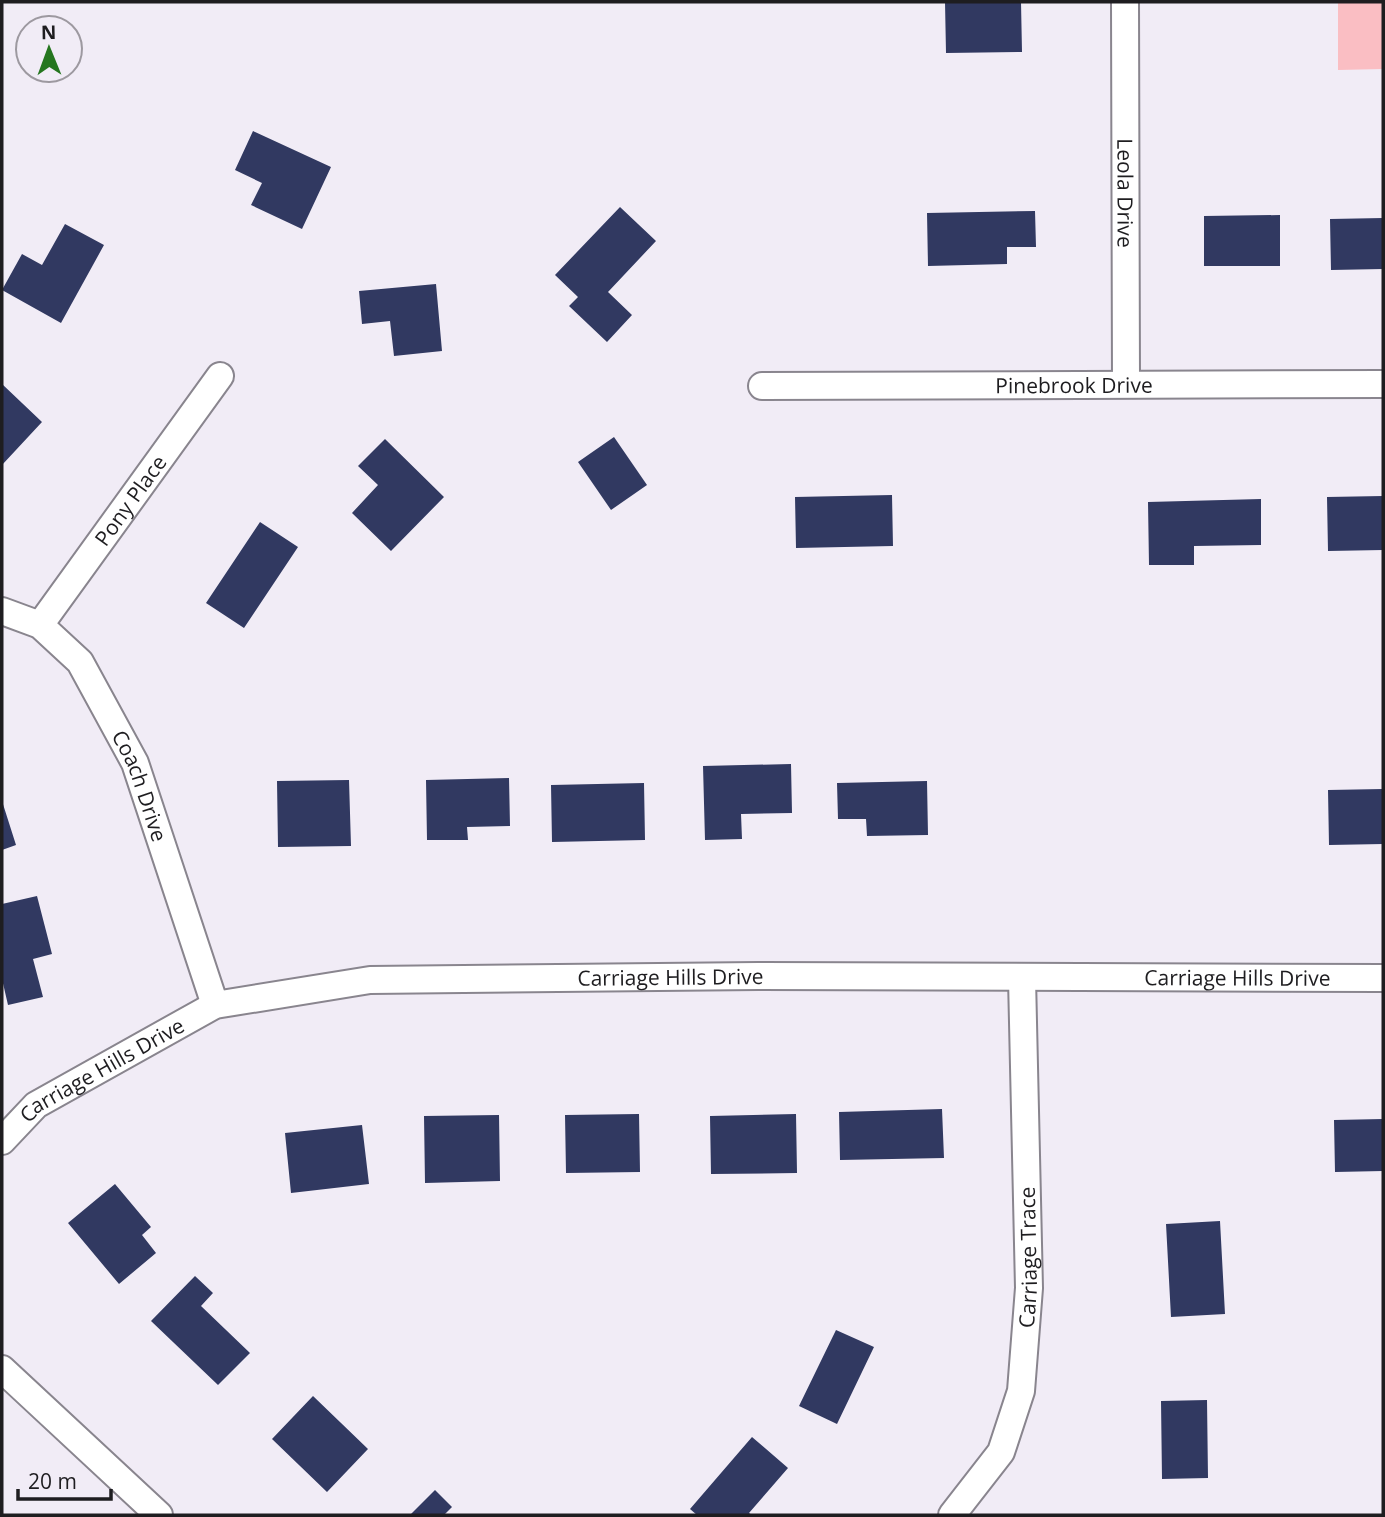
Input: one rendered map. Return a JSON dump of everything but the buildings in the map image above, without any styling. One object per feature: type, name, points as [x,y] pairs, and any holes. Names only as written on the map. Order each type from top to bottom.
[{"type":"street","name":"Leola Drive","points":[[1125,2],[1126,384]]},
{"type":"street","name":"Pony Place","points":[[40,625],[220,376]]},
{"type":"street","name":"Pinebrook Drive","points":[[762,386],[1383,384]]},
{"type":"street","name":"Coach Drive","points":[[2,611],[40,625],[80,662],[135,763],[215,1005]]},
{"type":"street","name":"Carriage Hills Drive","points":[[2,1141],[36,1105],[215,1005],[370,980],[744,976],[1383,978]]},
{"type":"street","name":"Carriage Trace","points":[[952,1515],[1001,1452],[1021,1391],[1029,1288],[1022,978]]},
{"type":"street","points":[[2,1369],[159,1515]]},
{"type":"shaded area","points":[[1338,2],[1383,2],[1383,69],[1338,70]]}]
